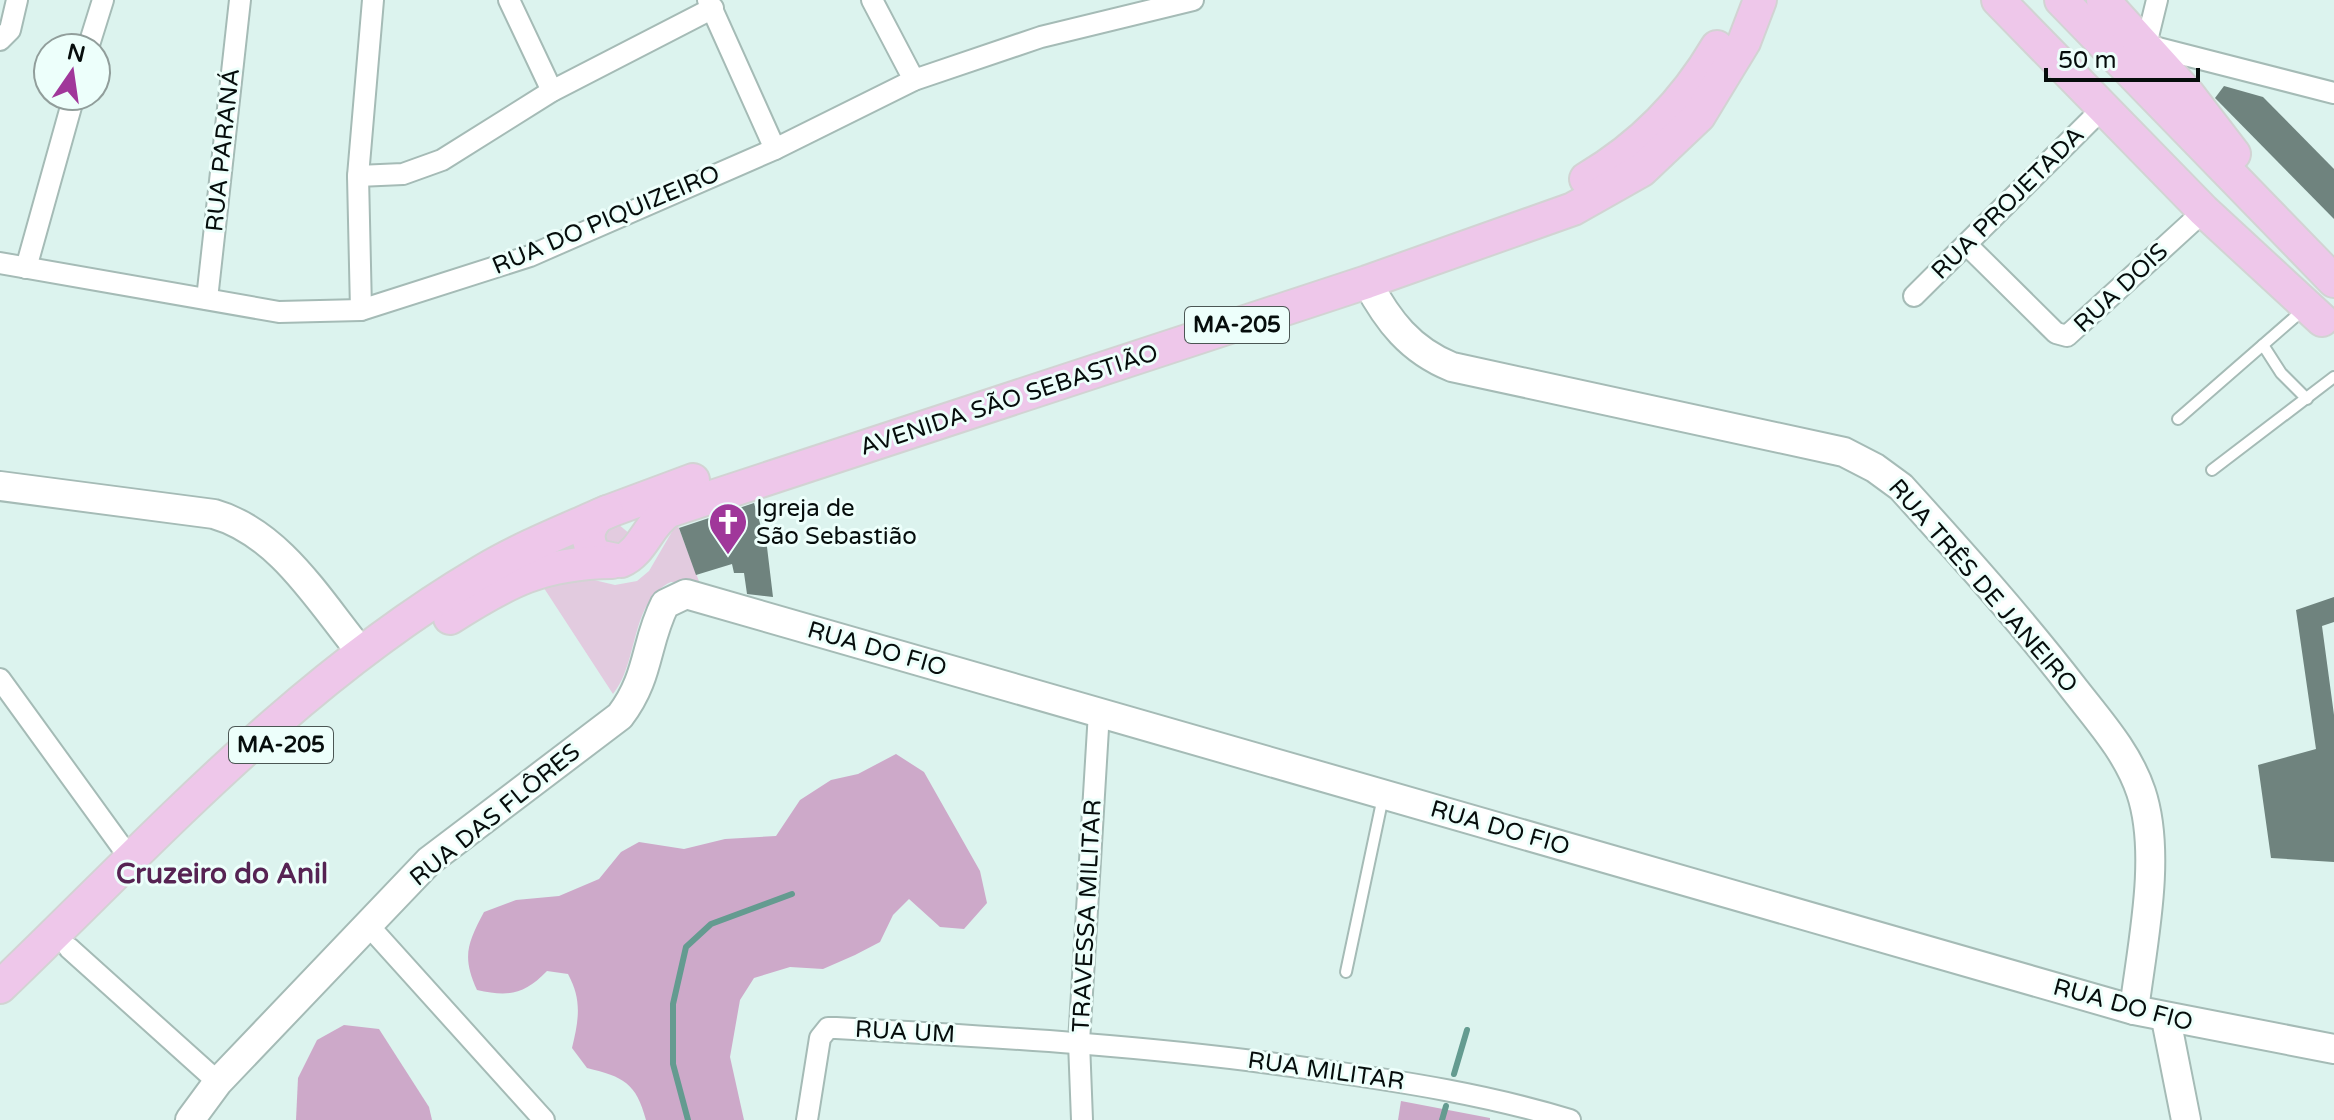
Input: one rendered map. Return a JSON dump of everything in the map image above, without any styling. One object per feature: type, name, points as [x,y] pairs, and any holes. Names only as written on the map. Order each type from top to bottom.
[{"type":"main road","name":"AVENIDA SÃO SEBASTIÃO","points":[[0,987],[129,857],[279,718],[361,652],[479,572],[530,544],[720,471],[1356,267],[1531,206],[1573,187],[1644,139],[1677,107],[1724,35],[1738,0]]},
{"type":"main road","name":"AVENIDA SÃO SEBASTIÃO","points":[[625,554],[656,520],[678,508],[1539,224],[1606,193],[1642,170],[1672,145],[1707,103],[1744,42],[1760,0]]},
{"type":"main road","points":[[1998,0],[2204,211],[2321,319]]},
{"type":"main road","points":[[2027,0],[2209,188],[2321,319]]},
{"type":"main road","points":[[2061,0],[2323,270]]},
{"type":"main road","points":[[2103,0],[2188,94],[2323,270]]},
{"type":"main road","points":[[604,513],[590,527],[589,543],[597,556],[625,554]]},
{"type":"main road","name":"MA-205","points":[[0,1012],[238,783],[381,664],[514,578],[563,564],[625,554]]},
{"type":"street","points":[[0,40],[10,30],[17,0]]},
{"type":"street","points":[[93,32],[103,0]]},
{"type":"street","name":"RUA PARANÁ","points":[[207,299],[240,0]]},
{"type":"street","points":[[361,310],[358,176],[373,0]]},
{"type":"street","points":[[509,0],[552,91]]},
{"type":"street","points":[[872,0],[914,80],[1041,37],[1193,0]]},
{"type":"street","points":[[2157,0],[2146,45],[2334,93]]},
{"type":"street","points":[[358,176],[403,174],[442,160],[552,91],[710,4],[775,149]]},
{"type":"street","name":"RUA DO PIQUIZEIRO","points":[[0,263],[279,312],[361,310],[530,256],[775,149],[914,80]]},
{"type":"street","name":"RUA PROJETADA","points":[[1914,296],[2102,109]]},
{"type":"street","points":[[26,268],[70,112]]},
{"type":"street","name":"RUA DOIS","points":[[1967,245],[2056,333],[2067,336],[2204,211]]},
{"type":"street","name":"RUA TRÊS DE JANEIRO","points":[[1367,282],[1396,329],[1412,344],[1452,367],[1844,452],[1875,468],[1901,487],[2058,668],[2120,748],[2141,793],[2149,842],[2147,898],[2134,1010]]},
{"type":"street","points":[[0,486],[214,514],[239,523],[264,538],[290,565],[361,652]]},
{"type":"street","name":"RUA DO FIO","points":[[670,598],[686,594],[2166,1019],[2334,1049]]},
{"type":"street","name":"RUA DAS FLÔRES","points":[[190,1120],[218,1082],[429,861],[620,716],[636,695],[661,611],[670,598]]},
{"type":"street","points":[[0,679],[129,857]]},
{"type":"street","name":"TRAVESSA MILITAR","points":[[1082,1120],[1079,1042],[1099,712]]},
{"type":"street","points":[[368,925],[544,1120]]},
{"type":"street","points":[[69,948],[218,1082]]},
{"type":"street","points":[[2166,1019],[2186,1120]]},
{"type":"street","name":"RUA UM","points":[[807,1120],[820,1038],[828,1028],[1079,1042]]},
{"type":"street","name":"RUA MILITAR","points":[[1079,1042],[1191,1051],[1423,1084],[1512,1103],[1570,1120]]},
{"type":"lane","points":[[2178,419],[2263,345],[2321,319]]},
{"type":"lane","points":[[2263,345],[2281,373],[2307,399]]},
{"type":"lane","points":[[2212,470],[2334,377]]},
{"type":"lane","points":[[1346,972],[1384,795]]},
{"type":"shaded area","points":[[677,523],[700,584],[671,582],[648,603],[627,666],[613,694],[540,582],[573,575],[615,585],[637,581],[649,571]]},
{"type":"shaded area","points":[[618,524],[630,534],[609,554],[602,532]]},
{"type":"shaded area","points":[[896,754],[924,772],[980,871],[987,903],[964,929],[940,927],[909,899],[893,915],[880,942],[855,955],[823,969],[790,967],[754,978],[740,1000],[730,1057],[744,1120],[646,1120],[638,1098],[627,1084],[587,1068],[572,1048],[578,1010],[576,992],[568,974],[547,971],[531,985],[515,992],[477,990],[469,968],[468,951],[484,912],[516,900],[559,896],[599,879],[621,852],[639,842],[684,849],[725,839],[776,836],[800,800],[831,780],[858,774]]},
{"type":"shaded area","points":[[344,1025],[379,1029],[429,1107],[432,1120],[296,1120],[298,1078],[317,1040]]},
{"type":"shaded area","points":[[1401,1101],[1490,1118],[1490,1120],[1398,1120]]},
{"type":"building","points":[[2224,86],[2263,97],[2334,169],[2334,219],[2215,98]]},
{"type":"building","name":"Igreja de São Sebastião","points":[[754,503],[767,547],[773,597],[747,594],[744,573],[734,573],[732,564],[696,575],[679,528]]},
{"type":"building","points":[[2334,597],[2334,622],[2322,626],[2334,715],[2334,862],[2271,858],[2258,765],[2316,749],[2296,610]]},
{"type":"waterway","points":[[688,1120],[673,1064],[673,1004],[686,947],[711,924],[792,894]]},
{"type":"waterway","points":[[1454,1074],[1467,1030]]},
{"type":"waterway","points":[[1442,1120],[1446,1106]]},
{"type":"place","name":"Igreja de São Sebastião","points":[[728,556]]},
{"type":"district","name":"Cruzeiro do Anil","points":[[222,874]]}]
